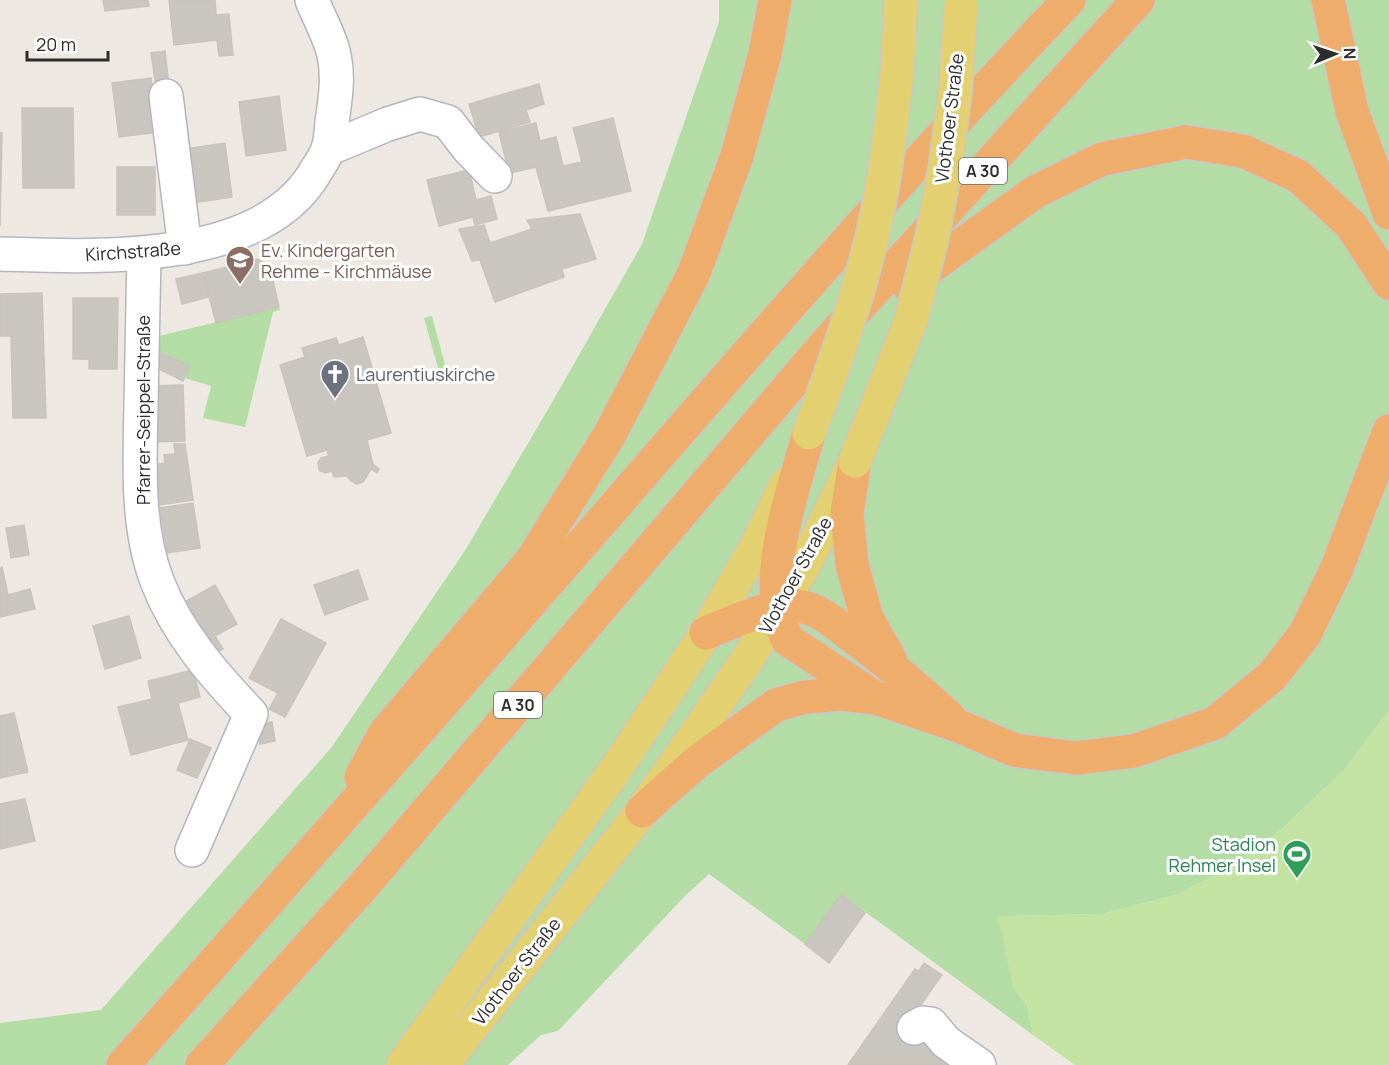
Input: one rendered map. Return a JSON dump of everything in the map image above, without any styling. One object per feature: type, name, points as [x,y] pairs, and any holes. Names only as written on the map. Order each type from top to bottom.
[{"type":"highway","points":[[330,833],[385,733],[532,560],[610,434],[694,273],[737,156],[765,54],[775,0]]},
{"type":"highway","name":"A 30","points":[[123,1065],[330,833],[758,342],[999,74],[1069,0]]},
{"type":"highway","name":"A 30","points":[[202,1065],[373,875],[828,341],[1138,0]]},
{"type":"highway","points":[[1328,0],[1352,111],[1389,213]]},
{"type":"highway","points":[[828,341],[1035,192],[1102,159],[1186,142],[1243,151],[1298,176],[1351,225],[1389,283]]},
{"type":"highway","points":[[642,811],[697,762],[776,705],[805,697],[841,694],[876,699],[959,726],[1014,750],[1076,758],[1134,751],[1215,723],[1272,676],[1305,634],[1337,568],[1389,431]]},
{"type":"highway","points":[[809,433],[778,550],[776,584],[780,626],[788,640],[876,699]]},
{"type":"highway","points":[[855,461],[848,513],[852,565],[867,618],[895,669]]},
{"type":"highway","points":[[706,633],[739,619],[778,608],[799,606],[819,612],[895,669],[959,726]]},
{"type":"main road","name":"Vlothoer Straße","points":[[403,1065],[618,766],[706,633],[758,543],[809,433],[837,360],[875,220],[890,137],[897,73],[901,0]]},
{"type":"main road","name":"Vlothoer Straße","points":[[442,1065],[642,811],[747,660],[804,566],[855,461],[911,320],[931,242],[945,169],[961,3]]},
{"type":"street","name":"Kirchstraße","points":[[0,254],[56,256],[144,254],[185,248],[263,223],[279,212],[308,187],[328,149],[337,83],[334,54],[312,0]]},
{"type":"street","points":[[165,96],[185,248]]},
{"type":"street","points":[[328,149],[388,124],[420,114],[447,122],[495,176]]},
{"type":"street","name":"Pfarrer-Seippel-Straße","points":[[144,254],[140,473],[145,538],[157,580],[178,624],[204,662],[251,714],[192,850]]},
{"type":"street","points":[[914,1028],[923,1023],[931,1024],[946,1042],[979,1065]]},
{"type":"green space","points":[[719,0],[1389,0],[1389,710],[1345,769],[1281,830],[1231,866],[1179,894],[1102,914],[999,916],[1013,987],[1027,1005],[1033,1035],[841,894],[805,944],[709,874],[685,896],[558,1031],[541,1035],[508,1065],[0,1065],[0,1023],[101,1010],[331,748],[466,549],[642,244],[719,22]]},
{"type":"green space","points":[[279,307],[280,310],[273,312],[245,427],[203,418],[211,386],[185,378],[190,366],[155,349],[155,337]]},
{"type":"green space","points":[[432,316],[449,380],[442,382],[424,318]]},
{"type":"green space","name":"Stadion Rehmer Insel","points":[[1389,710],[1389,1065],[1075,1065],[1033,1035],[1027,1005],[1013,987],[998,916],[1102,914],[1179,894],[1231,866],[1281,830],[1345,769]]},
{"type":"building","points":[[103,0],[148,0],[149,6],[105,11]]},
{"type":"building","points":[[169,0],[215,0],[216,15],[229,14],[233,55],[219,56],[217,40],[174,45]]},
{"type":"building","points":[[165,51],[169,86],[156,88],[151,53]]},
{"type":"building","points":[[151,78],[159,132],[119,137],[112,83]]},
{"type":"building","points":[[539,84],[544,104],[526,110],[530,122],[479,137],[469,104]]},
{"type":"building","points":[[279,96],[286,150],[246,156],[239,102]]},
{"type":"building","points":[[22,108],[73,108],[74,188],[23,188]]},
{"type":"building","points":[[613,118],[631,191],[548,211],[536,167],[509,173],[499,132],[536,123],[540,141],[556,137],[563,166],[582,162],[573,128]]},
{"type":"building","points":[[0,133],[2,133],[0,226]]},
{"type":"building","points":[[225,143],[232,197],[192,203],[185,149]]},
{"type":"building","points":[[117,167],[155,167],[155,215],[117,215]]},
{"type":"building","points":[[469,170],[476,200],[491,196],[497,219],[475,225],[473,217],[439,226],[427,180]]},
{"type":"building","points":[[580,214],[596,259],[562,269],[564,277],[495,302],[480,260],[472,261],[459,229],[484,225],[490,243],[532,229],[527,220]]},
{"type":"building","name":"Ev. Kindergarten Rehme - Kirchmäuse","points":[[258,259],[270,267],[279,307],[216,323],[203,273]]},
{"type":"building","points":[[203,273],[209,297],[182,304],[176,279]]},
{"type":"building","points":[[42,293],[46,418],[13,418],[11,336],[0,336],[0,294]]},
{"type":"building","points":[[73,298],[118,298],[117,369],[89,369],[89,359],[73,359]]},
{"type":"building","name":"Laurentiuskirche","points":[[363,337],[391,433],[367,440],[373,464],[379,469],[377,473],[371,469],[363,482],[357,484],[347,476],[334,477],[332,471],[325,473],[319,470],[318,463],[321,458],[329,456],[327,450],[307,456],[280,365],[305,357],[302,348],[336,338],[339,345]]},
{"type":"building","points":[[158,351],[190,366],[183,381],[151,365]]},
{"type":"building","points":[[183,385],[185,441],[152,442],[150,386]]},
{"type":"building","points":[[174,444],[185,444],[193,500],[159,505],[153,465],[165,463],[164,455],[175,454]]},
{"type":"building","points":[[193,503],[200,548],[167,553],[160,508]]},
{"type":"building","points":[[24,525],[29,555],[11,558],[6,528]]},
{"type":"building","points":[[2,567],[8,595],[30,589],[35,609],[0,617],[0,568]]},
{"type":"building","points":[[358,570],[368,599],[325,615],[314,585]]},
{"type":"building","points":[[215,585],[237,624],[215,636],[223,649],[212,655],[183,603]]},
{"type":"building","points":[[129,616],[141,658],[105,669],[93,626]]},
{"type":"building","points":[[281,619],[326,643],[285,717],[269,709],[278,693],[249,678]]},
{"type":"building","points":[[193,670],[200,697],[178,703],[188,740],[131,755],[118,707],[152,699],[148,681]]},
{"type":"building","points":[[14,713],[28,772],[0,778],[0,716]]},
{"type":"building","points":[[272,722],[275,741],[260,744],[256,725]]},
{"type":"building","points":[[190,739],[211,748],[197,778],[177,770]]},
{"type":"building","points":[[25,799],[35,841],[0,849],[0,804]]},
{"type":"building","points":[[841,894],[865,913],[829,963],[805,944]]},
{"type":"building","points":[[924,963],[942,975],[936,983],[919,971]]},
{"type":"building","points":[[915,969],[936,983],[908,1024],[887,1009]]},
{"type":"building","points":[[887,1009],[966,1065],[848,1065]]},
{"type":"place","name":"Ev. Kindergarten Rehme - Kirchmäuse","points":[[240,286]]},
{"type":"place","name":"Laurentiuskirche","points":[[335,400]]},
{"type":"place","name":"Stadion Rehmer Insel","points":[[1297,880]]}]
